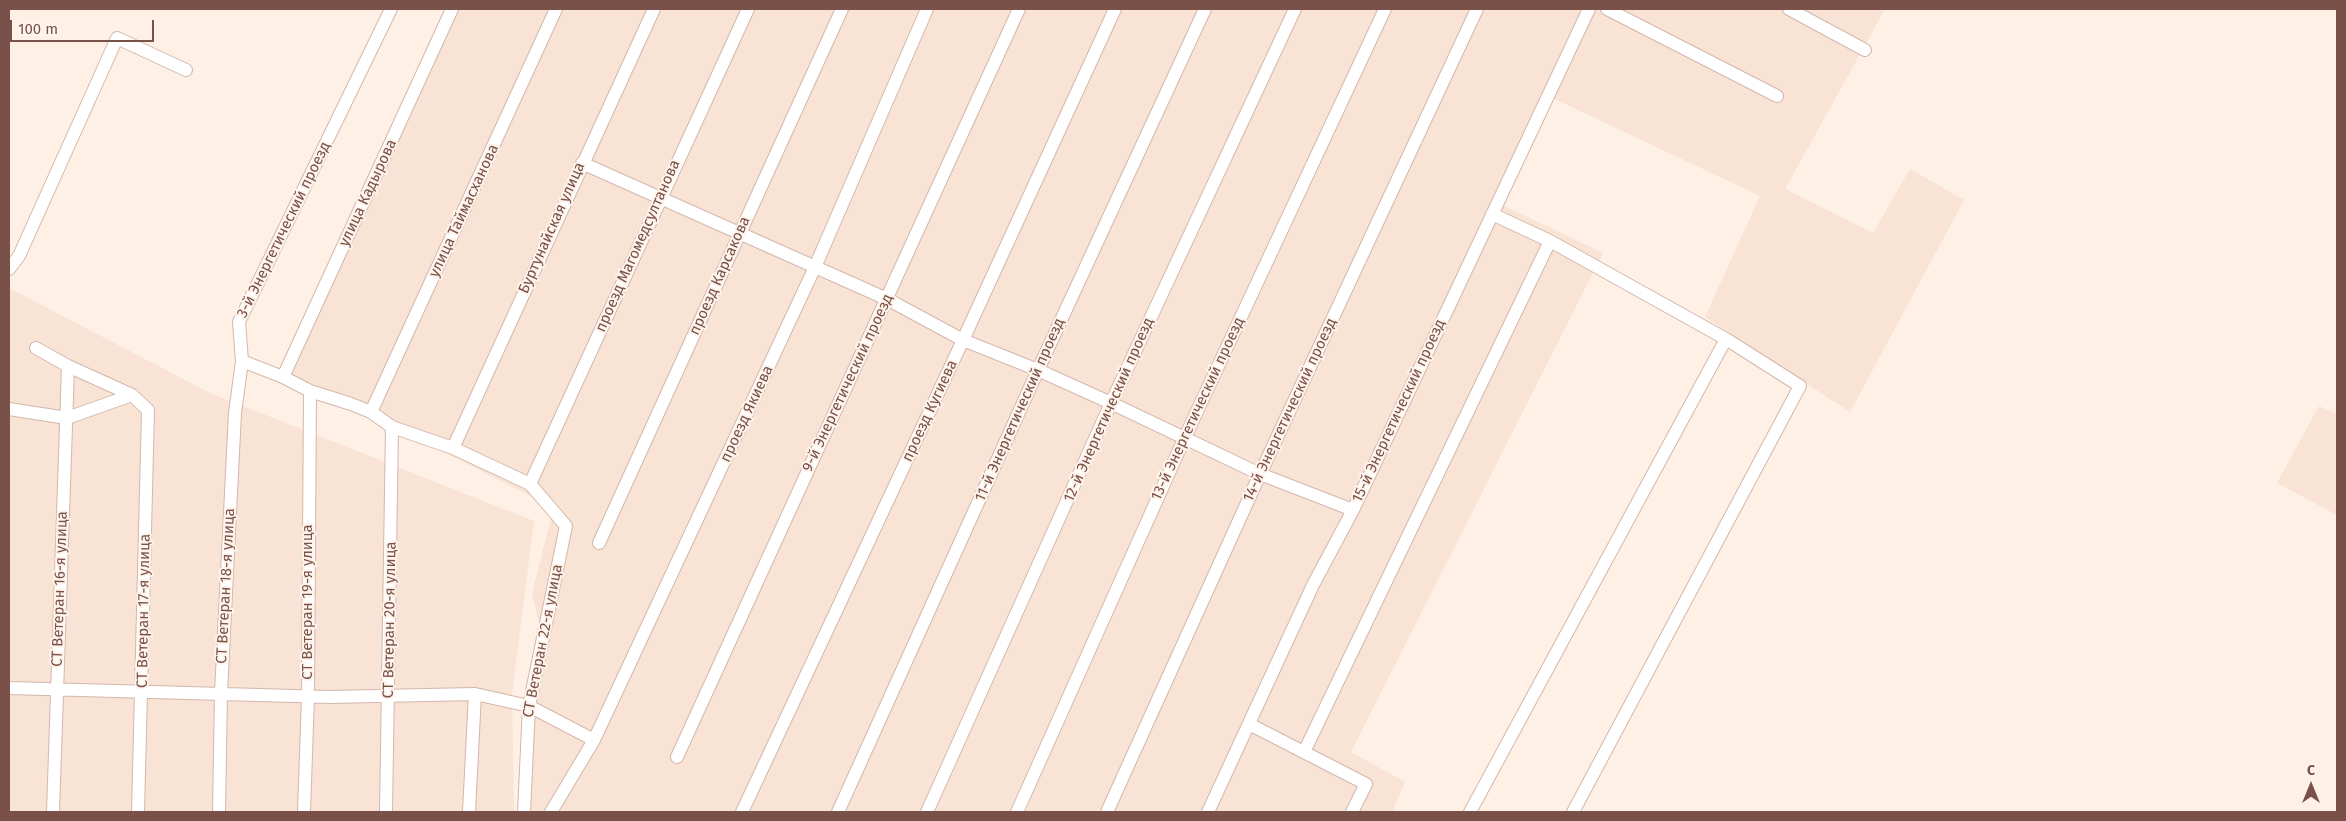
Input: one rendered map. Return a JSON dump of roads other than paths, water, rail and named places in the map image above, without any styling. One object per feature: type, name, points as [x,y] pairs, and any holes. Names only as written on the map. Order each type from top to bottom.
[{"type":"street","name":"3-й Энергетический проезд","points":[[242,361],[239,322],[391,9]]},
{"type":"street","name":"улица Кадырова","points":[[283,377],[452,9]]},
{"type":"street","name":"улица Таймасханова","points":[[371,412],[556,9]]},
{"type":"street","name":"Буртунайская улица","points":[[453,448],[654,9]]},
{"type":"street","name":"проезд Магомедсултанова","points":[[530,484],[660,197],[748,9]]},
{"type":"street","name":"проезд Карсакова","points":[[599,544],[842,9]]},
{"type":"street","name":"проезд Якиева","points":[[551,812],[594,740],[815,267],[927,9]]},
{"type":"street","name":"9-й Энергетический проезд","points":[[677,758],[1019,9]]},
{"type":"street","name":"проезд Кугиева","points":[[742,812],[963,340],[1115,9]]},
{"type":"street","name":"11-й Энергетический проезд","points":[[838,812],[1038,370],[1205,9]]},
{"type":"street","name":"12-й Энергетический проезд","points":[[927,812],[1112,403],[1295,9]]},
{"type":"street","name":"13-й Энергетический проезд","points":[[1017,812],[1185,437],[1385,9]]},
{"type":"street","name":"14-й Энергетический проезд","points":[[1108,812],[1260,474],[1477,9]]},
{"type":"street","name":"15-й Энергетический проезд","points":[[1208,812],[1313,585],[1353,510],[1589,9]]},
{"type":"street","points":[[1607,9],[1777,96]]},
{"type":"street","points":[[1789,9],[1865,50]]},
{"type":"street","points":[[9,269],[19,256],[117,38],[186,70]]},
{"type":"street","points":[[582,163],[887,299],[963,340],[1038,370],[1112,403],[1260,474],[1353,510]]},
{"type":"street","points":[[1492,214],[1550,241],[1726,339],[1800,386],[1573,812]]},
{"type":"street","points":[[1304,752],[1550,241]]},
{"type":"street","points":[[1470,812],[1726,339]]},
{"type":"street","points":[[36,348],[68,366],[132,395]]},
{"type":"street","points":[[242,361],[283,377],[310,391],[371,412],[392,427],[453,448],[530,484]]},
{"type":"street","name":"СТ Ветеран 18-я улица","points":[[219,812],[221,693],[235,413],[242,361]]},
{"type":"street","name":"СТ Ветеран 16-я улица","points":[[53,812],[68,366]]},
{"type":"street","name":"СТ Ветеран 19-я улица","points":[[304,812],[308,696],[310,391]]},
{"type":"street","points":[[9,409],[67,418],[132,395]]},
{"type":"street","name":"СТ Ветеран 17-я улица","points":[[132,395],[148,410],[138,812]]},
{"type":"street","name":"СТ Ветеран 20-я улица","points":[[386,812],[392,427]]},
{"type":"street","name":"СТ Ветеран 22-я улица","points":[[524,812],[529,706],[566,526],[530,484]]},
{"type":"street","points":[[9,688],[308,696],[475,694],[529,706],[594,740]]},
{"type":"street","points":[[469,812],[475,694]]},
{"type":"street","points":[[1249,724],[1366,784],[1352,812]]}]
